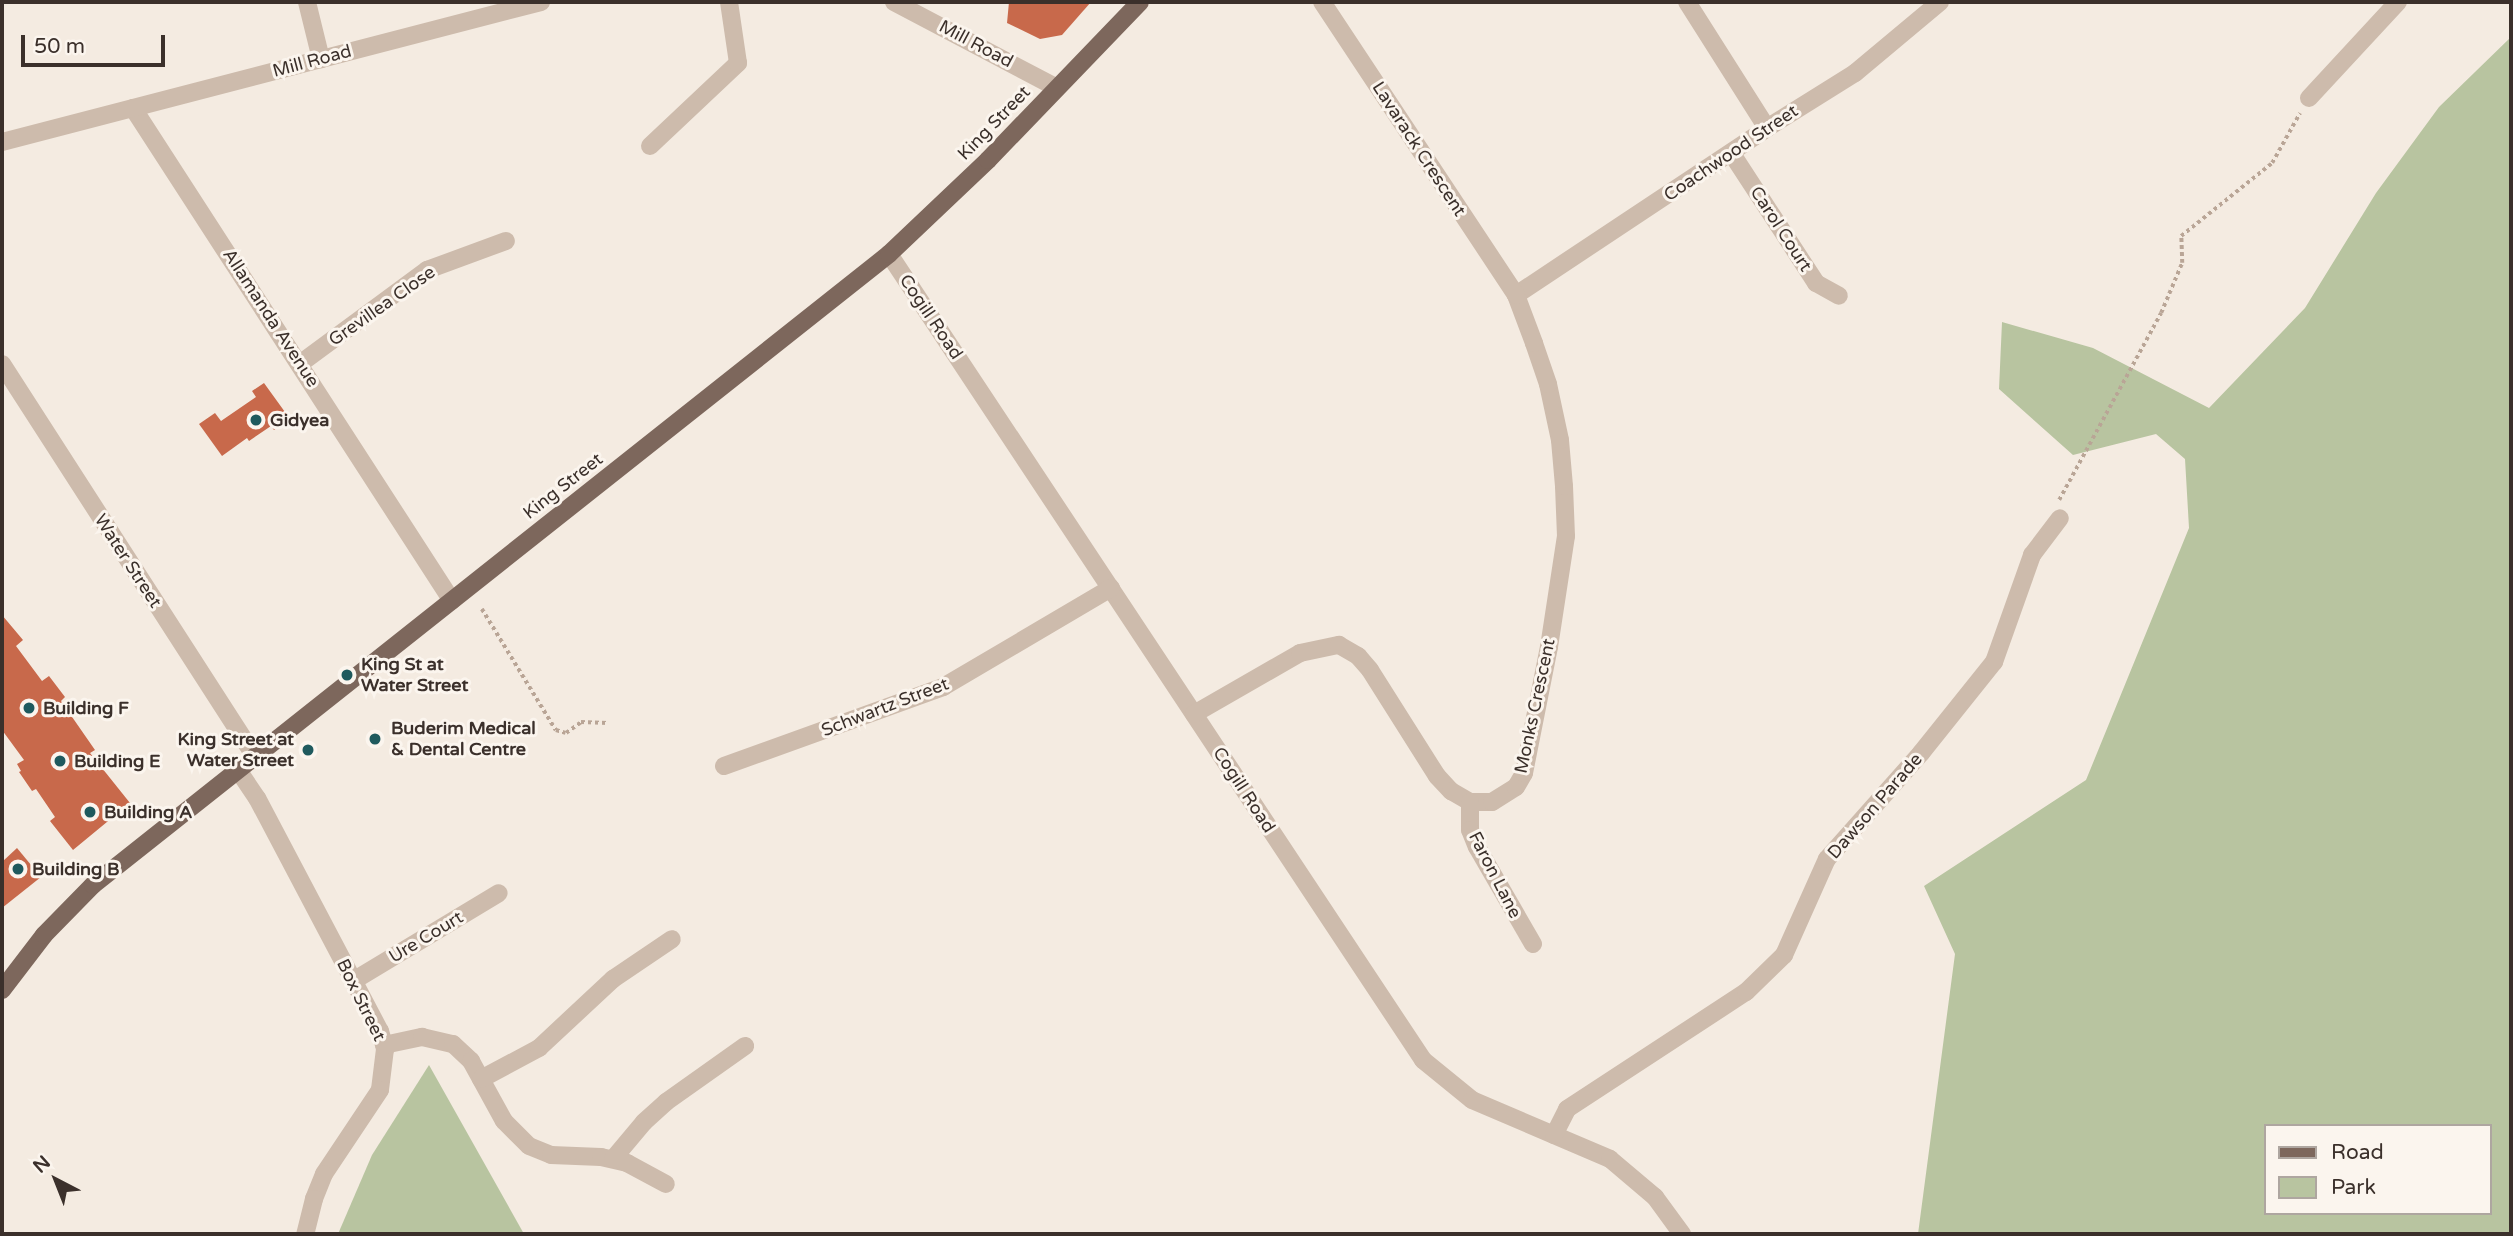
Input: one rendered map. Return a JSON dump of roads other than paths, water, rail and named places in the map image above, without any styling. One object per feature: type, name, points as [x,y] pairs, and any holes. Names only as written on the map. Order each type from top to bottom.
[{"type":"main road","name":"King Street","points":[[2,990],[44,935],[93,885],[889,254],[988,160],[1140,2]]},
{"type":"street","points":[[307,2],[321,59]]},
{"type":"street","name":"Mill Road","points":[[2,142],[541,2]]},
{"type":"street","points":[[650,146],[738,63],[729,2]]},
{"type":"street","name":"Mill Road","points":[[894,2],[1057,88]]},
{"type":"street","name":"Lavarack Crescent","points":[[1322,2],[1516,295]]},
{"type":"street","points":[[1687,2],[1767,128]]},
{"type":"street","name":"Coachwood Street","points":[[1516,295],[1732,154],[1767,128],[1855,73],[1940,2]]},
{"type":"street","points":[[2309,98],[2398,2]]},
{"type":"street","name":"Allamanda Avenue","points":[[133,108],[301,363],[452,601]]},
{"type":"street","name":"Carol Court","points":[[1732,154],[1816,283],[1839,296]]},
{"type":"street","name":"Grevillea Close","points":[[301,363],[427,270],[506,242]]},
{"type":"street","name":"Cogill Road","points":[[889,254],[1423,1060],[1472,1100],[1610,1159],[1655,1197],[1682,1234]]},
{"type":"street","name":"Monks Crescent","points":[[1470,802],[1492,802],[1505,796],[1516,788],[1524,773],[1549,647],[1566,536],[1560,440],[1548,384],[1516,295]]},
{"type":"street","name":"Water Street","points":[[2,363],[255,757]]},
{"type":"street","name":"Dawson Parade","points":[[1554,1135],[1567,1109],[1745,992],[1784,955],[1827,859],[1921,753],[1994,662],[2032,555],[2060,518]]},
{"type":"street","name":"Schwartz Street","points":[[724,766],[943,687],[1111,589]]},
{"type":"street","points":[[1194,714],[1300,653],[1339,645],[1357,656],[1370,670],[1437,776],[1451,791],[1470,802]]},
{"type":"street","name":"Box Street","points":[[238,770],[257,798],[384,1045],[380,1090],[324,1174],[307,1220],[305,1234]]},
{"type":"street","name":"Faron Lane","points":[[1470,802],[1470,831],[1477,847],[1533,944]]},
{"type":"street","name":"Ure Court","points":[[353,981],[499,893]]},
{"type":"street","points":[[481,1079],[539,1048],[613,979],[673,939]]},
{"type":"street","points":[[384,1045],[422,1037],[445,1040],[471,1060],[504,1121],[529,1146],[551,1155],[613,1159],[640,1169],[666,1184]]},
{"type":"street","points":[[613,1159],[643,1122],[666,1102],[745,1046]]},
{"type":"place","name":"Gidyea","points":[[256,420]]},
{"type":"place","name":"King St at Water Street","points":[[347,675]]},
{"type":"place","name":"Building F","points":[[29,708]]},
{"type":"place","name":"Buderim Medical & Dental Centre","points":[[375,739]]},
{"type":"place","name":"King Street at Water Street","points":[[308,750]]},
{"type":"place","name":"Building E","points":[[60,761]]},
{"type":"place","name":"Building A","points":[[90,812]]},
{"type":"place","name":"Building B","points":[[18,869]]}]
